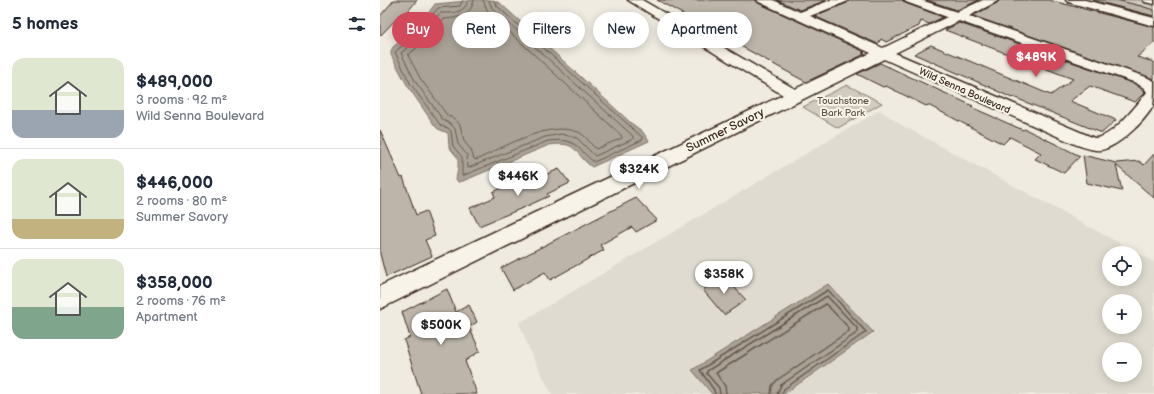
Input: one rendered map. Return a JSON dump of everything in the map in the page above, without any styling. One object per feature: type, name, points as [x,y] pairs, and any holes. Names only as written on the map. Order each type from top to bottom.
[{"type":"street","points":[[634,0],[796,96]]},
{"type":"street","name":"Wild Senna Boulevard","points":[[763,0],[1032,120],[1083,141],[1100,144],[1112,139],[1137,115],[1154,92],[1150,85],[1141,80],[910,0]]},
{"type":"street","points":[[798,16],[842,0]]},
{"type":"street","points":[[1072,0],[1154,22]]},
{"type":"street","points":[[1149,0],[1154,1]]},
{"type":"street","name":"Summer Savory","points":[[380,298],[988,2]]},
{"type":"shaded area","points":[[880,110],[898,123],[1125,246],[1102,246],[1102,286],[1142,286],[1142,255],[1154,262],[1154,394],[784,394],[873,332],[693,370],[712,394],[552,394],[531,354],[519,323]]},
{"type":"green space","points":[[1079,0],[1143,0],[1154,3],[1154,21]]},
{"type":"green space","name":"Touchstone Bark Park","points":[[847,85],[882,103],[838,128],[803,107]]},
{"type":"water","points":[[477,0],[492,0],[500,3],[510,12],[452,12],[452,48],[510,48],[510,12],[518,19],[518,48],[549,48],[631,123],[642,131],[649,141],[592,167],[571,146],[559,144],[549,145],[458,182],[456,179],[458,158],[449,147],[448,133],[438,129],[435,126],[407,85],[391,55],[392,48],[444,48],[444,12],[428,12],[435,4]]},
{"type":"water","points":[[828,284],[873,332],[784,394],[712,394],[692,370]]},
{"type":"building","points":[[394,0],[417,0],[407,12],[392,12],[392,23],[380,36],[380,16]]},
{"type":"building","points":[[657,0],[756,0],[758,3],[865,52],[862,53],[865,54],[806,82],[744,48],[752,48],[752,12],[679,12]]},
{"type":"building","points":[[777,0],[827,0],[800,10]]},
{"type":"building","points":[[850,0],[902,0],[905,3],[943,17],[929,24],[921,21],[919,26],[886,42],[881,39],[878,44],[814,16],[847,3]]},
{"type":"building","points":[[926,0],[979,0],[957,10]]},
{"type":"building","points":[[1000,0],[1049,0],[1154,27],[1154,43],[1137,57],[1154,62],[1154,79],[973,16]]},
{"type":"building","points":[[1092,0],[1116,0],[1141,6],[1154,10],[1154,16]]},
{"type":"building","points":[[959,23],[1135,84],[1145,92],[1135,102],[1090,86],[1070,101],[1116,120],[1102,133],[1013,97],[1012,98],[914,54],[931,45],[1051,95],[1073,79],[945,30]]},
{"type":"building","points":[[880,63],[973,106],[971,107],[1023,130],[1025,129],[1080,156],[1064,173],[1035,159],[1041,153],[1010,137],[1003,144],[928,105],[926,106],[886,86],[883,87],[857,74]]},
{"type":"building","points":[[380,130],[401,178],[403,177],[416,215],[426,211],[435,236],[425,240],[432,256],[386,277],[380,254]]},
{"type":"building","points":[[1154,154],[1154,198],[1116,165],[1122,191],[1087,183],[1083,155],[1116,163],[1139,161],[1144,165]]},
{"type":"building","points":[[559,169],[570,183],[547,194],[549,196],[479,226],[470,208],[495,197],[493,192],[511,184],[514,188]]},
{"type":"building","points":[[636,198],[657,220],[636,232],[632,227],[600,245],[604,250],[550,280],[545,272],[513,290],[501,268]]},
{"type":"building","points":[[724,276],[746,300],[724,315],[703,290]]},
{"type":"building","points":[[447,289],[456,312],[469,305],[477,322],[469,327],[480,351],[465,361],[477,394],[421,394],[404,340],[410,337],[402,312]]}]
